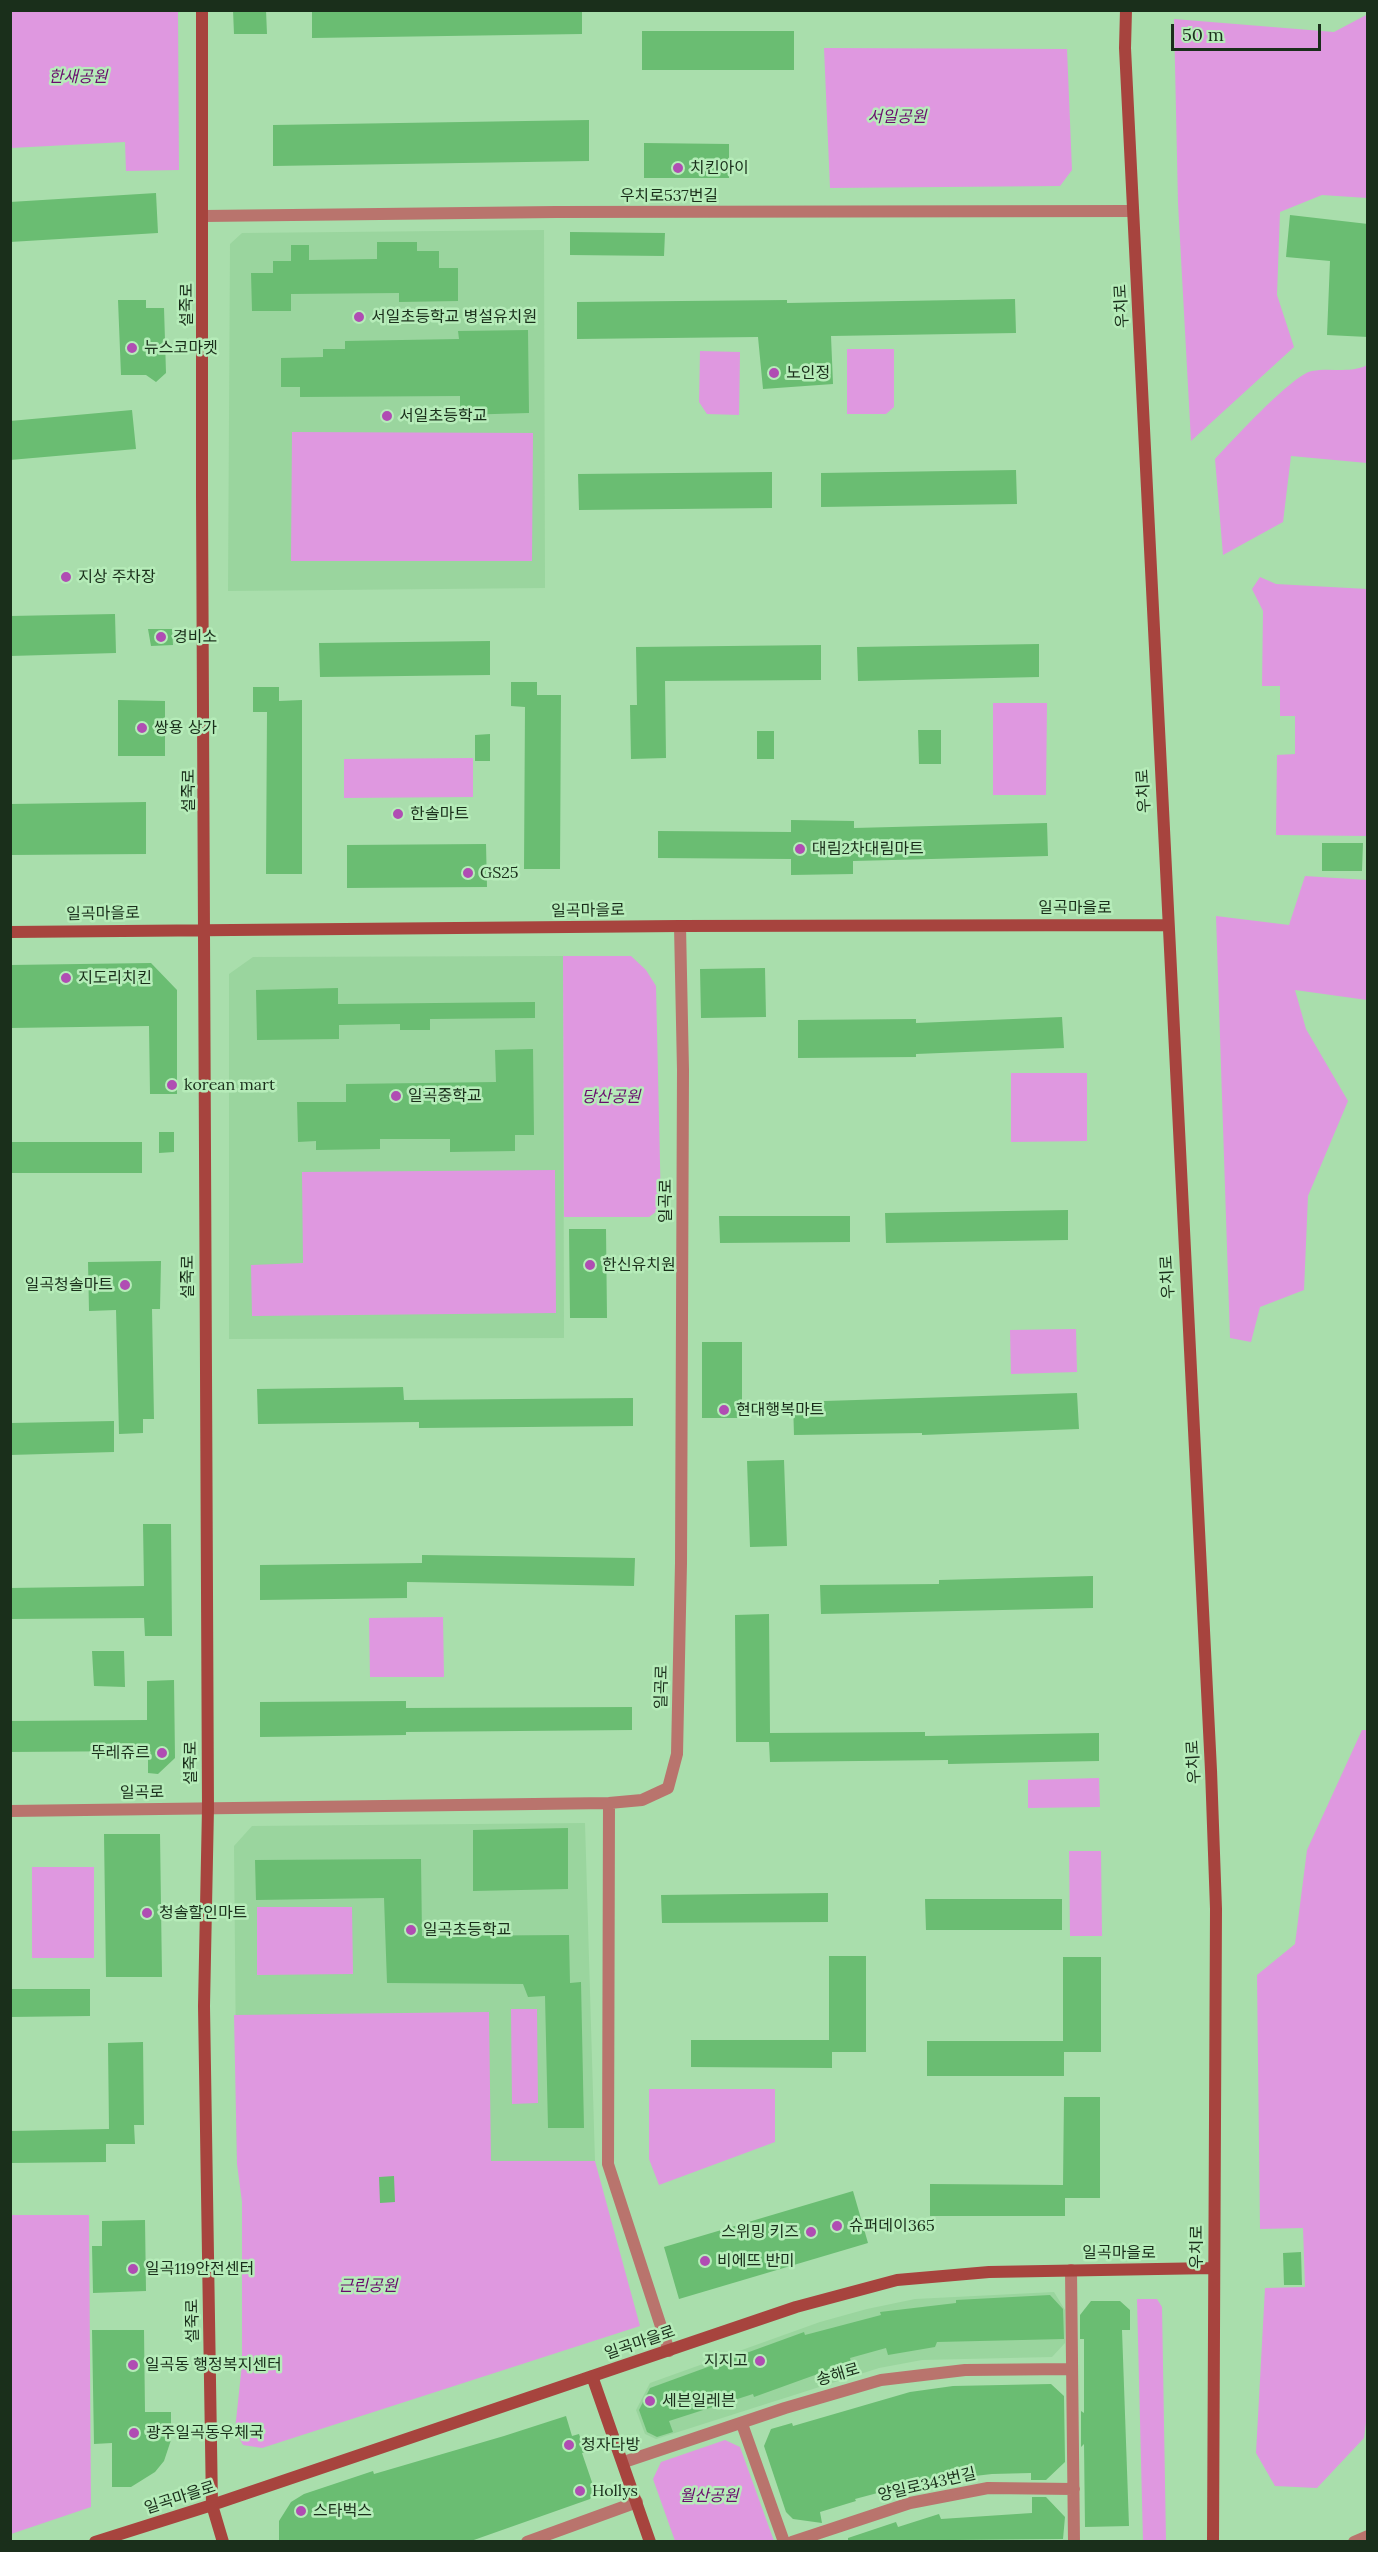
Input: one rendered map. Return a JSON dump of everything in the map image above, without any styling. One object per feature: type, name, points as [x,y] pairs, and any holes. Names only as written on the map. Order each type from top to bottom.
[{"type":"main road","name":"설죽로","points":[[202,10],[208,1808],[204,2006],[212,2505],[223,2541]]},
{"type":"main road","name":"우치로","points":[[1126,10],[1125,48],[1216,1909],[1213,2541]]},
{"type":"main road","name":"일곡마을로","points":[[10,932],[680,926],[1167,925]]},
{"type":"main road","name":"일곡마을로","points":[[95,2541],[212,2505],[796,2307],[897,2280],[989,2272],[1213,2268]]},
{"type":"main road","points":[[592,2376],[650,2541]]},
{"type":"street","name":"우치로537번길","points":[[204,216],[556,212],[1133,211]]},
{"type":"street","name":"일곡로","points":[[10,1811],[609,1803],[642,1800],[668,1788],[677,1754],[681,1540],[683,1070],[680,926]]},
{"type":"street","points":[[609,1803],[608,2164],[669,2350]]},
{"type":"street","points":[[1071,2270],[1074,2541]]},
{"type":"street","name":"송해로","points":[[624,2462],[785,2408],[881,2380],[965,2370],[1071,2369]]},
{"type":"street","points":[[742,2424],[784,2541]]},
{"type":"street","name":"양일로343번길","points":[[792,2541],[910,2503],[988,2488],[1074,2489]]},
{"type":"street","points":[[527,2541],[637,2502]]},
{"type":"street","points":[[1354,2541],[1368,2536]]},
{"type":"shaded area","name":"서일초등학교","points":[[544,230],[545,588],[228,591],[230,244],[242,233]]},
{"type":"shaded area","name":"일곡중학교","points":[[563,956],[564,1338],[229,1339],[229,974],[253,957]]},
{"type":"shaded area","name":"일곡초등학교","points":[[585,1823],[595,2161],[237,2164],[234,1846],[252,1826]]},
{"type":"shaded area","points":[[1054,2292],[1065,2310],[1065,2343],[1052,2357],[922,2360],[879,2368],[656,2439],[645,2434],[636,2410],[650,2383],[820,2322],[915,2299]]},
{"type":"green space","name":"한새공원","points":[[11,10],[178,11],[179,170],[126,171],[125,142],[11,148]]},
{"type":"green space","points":[[1368,14],[1367,198],[1322,195],[1280,212],[1277,295],[1294,347],[1191,441],[1178,203],[1174,19],[1334,32]]},
{"type":"green space","name":"서일공원","points":[[824,48],[1067,49],[1072,170],[1060,186],[830,188]]},
{"type":"green space","points":[[847,349],[894,349],[894,407],[886,414],[847,414]]},
{"type":"green space","points":[[700,351],[740,352],[739,415],[707,414],[699,402]]},
{"type":"green space","points":[[1367,365],[1367,463],[1291,456],[1283,522],[1223,555],[1215,459],[1262,410],[1303,375],[1312,371],[1347,370]]},
{"type":"green space","points":[[292,432],[533,433],[532,561],[291,561]]},
{"type":"green space","points":[[1260,577],[1276,584],[1367,589],[1367,836],[1276,835],[1277,755],[1295,754],[1295,716],[1280,716],[1280,686],[1262,686],[1263,611],[1252,589]]},
{"type":"green space","points":[[993,703],[1047,703],[1046,795],[993,795]]},
{"type":"green space","points":[[473,758],[473,797],[344,798],[344,759]]},
{"type":"green space","points":[[1305,876],[1367,880],[1367,1000],[1295,990],[1306,1029],[1348,1101],[1308,1196],[1304,1290],[1260,1307],[1251,1342],[1230,1338],[1216,916],[1289,925]]},
{"type":"green space","name":"당산공원","points":[[563,956],[631,956],[646,970],[656,986],[661,1208],[649,1217],[564,1217]]},
{"type":"green space","points":[[1011,1073],[1087,1073],[1087,1141],[1011,1142]]},
{"type":"green space","points":[[555,1170],[556,1313],[252,1316],[251,1265],[303,1263],[302,1172]]},
{"type":"green space","points":[[1076,1329],[1077,1372],[1011,1374],[1010,1330]]},
{"type":"green space","points":[[443,1617],[444,1677],[370,1677],[369,1618]]},
{"type":"green space","points":[[1362,1730],[1368,1730],[1367,2415],[1364,2438],[1317,2488],[1275,2486],[1256,2453],[1265,2288],[1305,2287],[1303,2228],[1260,2229],[1257,1975],[1295,1944],[1307,1850]]},
{"type":"green space","points":[[1099,1778],[1100,1807],[1028,1808],[1028,1780]]},
{"type":"green space","points":[[1069,1851],[1101,1851],[1102,1936],[1070,1936]]},
{"type":"green space","points":[[32,1867],[94,1867],[94,1958],[32,1958]]},
{"type":"green space","points":[[257,1907],[352,1907],[353,1974],[257,1975]]},
{"type":"green space","points":[[511,2009],[537,2009],[538,2103],[512,2104]]},
{"type":"green space","name":"근린공원","points":[[489,2012],[491,2161],[595,2161],[640,2326],[262,2448],[243,2445],[235,2430],[242,2364],[242,2202],[237,2164],[234,2015]]},
{"type":"green space","points":[[649,2089],[775,2089],[775,2142],[659,2185],[649,2159]]},
{"type":"green space","points":[[11,2215],[89,2215],[91,2507],[11,2534]]},
{"type":"green space","points":[[1137,2299],[1157,2299],[1162,2307],[1166,2541],[1143,2541]]},
{"type":"green space","name":"월산공원","points":[[725,2440],[740,2447],[774,2541],[675,2541],[653,2479],[661,2462]]},
{"type":"building","points":[[233,10],[266,10],[267,34],[234,34]]},
{"type":"building","points":[[312,10],[582,10],[582,34],[312,38]]},
{"type":"building","points":[[642,31],[794,31],[794,70],[642,70]]},
{"type":"building","points":[[589,120],[589,161],[273,166],[273,125]]},
{"type":"building","points":[[644,143],[729,144],[729,178],[644,178]]},
{"type":"building","points":[[156,193],[158,233],[10,242],[10,202]]},
{"type":"building","points":[[1290,215],[1368,224],[1368,337],[1327,335],[1330,261],[1286,257]]},
{"type":"building","points":[[570,232],[665,233],[664,256],[570,255]]},
{"type":"building","points":[[377,242],[417,242],[417,251],[439,251],[439,268],[458,268],[458,301],[399,302],[399,293],[291,294],[291,311],[252,311],[251,273],[273,273],[273,261],[291,261],[291,245],[309,245],[309,260],[377,259]]},
{"type":"building","points":[[1015,299],[1016,333],[831,336],[833,384],[763,389],[758,337],[577,339],[577,302],[787,300],[787,303]]},
{"type":"building","points":[[118,300],[146,300],[146,308],[164,308],[166,373],[156,382],[146,375],[121,375]]},
{"type":"building","points":[[528,330],[529,413],[460,415],[460,396],[300,397],[300,387],[281,387],[281,358],[323,357],[323,349],[345,349],[345,341],[459,339],[458,331]]},
{"type":"building","points":[[132,410],[136,449],[10,460],[10,421]]},
{"type":"building","points":[[1016,470],[1017,504],[821,507],[821,473]]},
{"type":"building","points":[[772,472],[772,508],[579,510],[578,474]]},
{"type":"building","points":[[115,614],[116,653],[10,656],[10,616]]},
{"type":"building","name":"경비소","points":[[148,629],[172,629],[173,645],[151,646]]},
{"type":"building","points":[[490,641],[490,675],[320,677],[319,643]]},
{"type":"building","points":[[1039,644],[1039,677],[858,681],[857,647]]},
{"type":"building","points":[[821,645],[821,680],[665,681],[666,758],[631,759],[630,705],[637,705],[636,647]]},
{"type":"building","points":[[511,682],[537,682],[537,695],[561,695],[560,869],[524,869],[525,707],[511,706]]},
{"type":"building","points":[[253,687],[279,687],[279,701],[302,700],[302,874],[266,874],[267,712],[253,712]]},
{"type":"building","name":"쌍용 상가","points":[[118,700],[165,701],[165,756],[118,756]]},
{"type":"building","points":[[918,730],[941,730],[941,764],[919,764]]},
{"type":"building","points":[[757,731],[774,731],[774,759],[757,759]]},
{"type":"building","points":[[490,734],[490,761],[475,761],[475,735]]},
{"type":"building","points":[[146,802],[146,854],[10,855],[10,804]]},
{"type":"building","points":[[791,820],[854,821],[854,828],[1047,823],[1048,856],[853,861],[853,874],[791,875],[791,859],[658,858],[658,831],[791,832]]},
{"type":"building","points":[[1322,843],[1363,843],[1362,871],[1322,871]]},
{"type":"building","points":[[486,844],[487,887],[347,888],[347,845]]},
{"type":"building","points":[[151,963],[177,990],[177,1094],[150,1094],[149,1026],[10,1028],[10,965]]},
{"type":"building","points":[[765,968],[766,1017],[701,1018],[700,969]]},
{"type":"building","points":[[338,988],[338,1004],[535,1002],[535,1018],[430,1019],[430,1030],[400,1030],[400,1024],[339,1025],[339,1039],[257,1040],[256,990]]},
{"type":"building","points":[[1062,1017],[1064,1048],[916,1054],[916,1057],[798,1058],[798,1020],[916,1019],[916,1023]]},
{"type":"building","points":[[533,1049],[534,1135],[515,1135],[515,1151],[450,1152],[450,1139],[380,1139],[380,1149],[316,1150],[316,1141],[298,1142],[297,1102],[346,1102],[346,1084],[496,1082],[495,1050]]},
{"type":"building","points":[[159,1132],[174,1132],[174,1152],[159,1153]]},
{"type":"building","points":[[10,1142],[142,1142],[142,1173],[10,1173]]},
{"type":"building","points":[[1068,1210],[1068,1240],[886,1243],[885,1213]]},
{"type":"building","points":[[719,1216],[850,1216],[850,1242],[720,1243]]},
{"type":"building","points":[[569,1229],[606,1229],[607,1318],[570,1318]]},
{"type":"building","points":[[161,1261],[160,1309],[152,1309],[154,1419],[143,1419],[143,1433],[119,1434],[116,1310],[89,1311],[88,1262]]},
{"type":"building","points":[[702,1342],[742,1342],[742,1418],[702,1418]]},
{"type":"building","points":[[403,1387],[404,1400],[633,1398],[633,1426],[419,1428],[419,1422],[258,1424],[257,1389]]},
{"type":"building","points":[[1077,1393],[1079,1429],[922,1435],[922,1433],[794,1435],[793,1402]]},
{"type":"building","points":[[114,1421],[114,1452],[10,1455],[10,1423]]},
{"type":"building","points":[[784,1460],[787,1546],[750,1547],[747,1461]]},
{"type":"building","points":[[143,1524],[171,1524],[172,1636],[145,1636],[144,1618],[10,1619],[10,1588],[144,1586]]},
{"type":"building","points":[[422,1555],[635,1558],[634,1586],[407,1582],[407,1598],[260,1600],[260,1565],[422,1563]]},
{"type":"building","points":[[1093,1576],[1093,1608],[821,1614],[820,1585],[939,1584],[939,1580]]},
{"type":"building","points":[[769,1614],[770,1733],[925,1732],[925,1736],[1099,1733],[1099,1761],[948,1764],[948,1760],[770,1762],[769,1742],[736,1742],[735,1615]]},
{"type":"building","points":[[92,1651],[124,1651],[125,1687],[94,1686]]},
{"type":"building","points":[[174,1680],[175,1758],[158,1774],[148,1773],[148,1751],[10,1752],[10,1721],[147,1720],[147,1681]]},
{"type":"building","points":[[406,1701],[406,1708],[632,1707],[632,1730],[406,1732],[406,1735],[260,1737],[260,1702]]},
{"type":"building","points":[[568,1828],[568,1889],[473,1891],[473,1830]]},
{"type":"building","points":[[104,1834],[160,1834],[162,1977],[106,1977]]},
{"type":"building","points":[[421,1859],[422,1936],[569,1935],[570,1983],[581,1982],[584,2128],[548,2128],[545,1996],[528,1997],[523,1984],[387,1983],[384,1898],[256,1900],[255,1860]]},
{"type":"building","points":[[828,1893],[828,1922],[662,1923],[661,1895]]},
{"type":"building","points":[[925,1899],[1062,1899],[1062,1930],[926,1930]]},
{"type":"building","points":[[829,1956],[866,1956],[866,2052],[832,2052],[832,2068],[691,2067],[691,2040],[829,2040]]},
{"type":"building","points":[[1063,1957],[1101,1957],[1101,2052],[1064,2052],[1064,2076],[927,2076],[927,2041],[1063,2041]]},
{"type":"building","points":[[10,1989],[90,1989],[90,2016],[10,2017]]},
{"type":"building","points":[[143,2042],[144,2125],[134,2125],[135,2144],[106,2144],[106,2162],[10,2163],[10,2131],[109,2129],[108,2043]]},
{"type":"building","points":[[1064,2097],[1100,2097],[1100,2198],[1065,2198],[1065,2216],[930,2216],[930,2184],[1063,2185]]},
{"type":"building","points":[[394,2176],[395,2202],[380,2203],[379,2177]]},
{"type":"building","points":[[853,2191],[868,2243],[679,2299],[664,2247]]},
{"type":"building","points":[[145,2220],[146,2291],[93,2293],[92,2246],[102,2246],[102,2221]]},
{"type":"building","points":[[1301,2252],[1302,2285],[1284,2285],[1283,2253]]},
{"type":"building","points":[[1050,2295],[1063,2309],[1064,2339],[937,2342],[935,2347],[888,2355],[886,2348],[850,2358],[851,2362],[754,2397],[753,2394],[669,2421],[673,2432],[657,2437],[647,2432],[639,2410],[650,2388],[804,2332],[805,2335],[881,2315],[880,2312],[956,2303],[956,2300]]},
{"type":"building","points":[[1091,2301],[1120,2301],[1130,2310],[1130,2330],[1122,2330],[1129,2526],[1085,2527],[1084,2444],[1081,2447],[1081,2411],[1084,2413],[1084,2339],[1080,2339],[1080,2315]]},
{"type":"building","points":[[92,2330],[144,2330],[145,2412],[171,2412],[171,2440],[164,2461],[155,2472],[131,2487],[112,2487],[112,2443],[94,2444]]},
{"type":"building","points":[[1051,2384],[1064,2396],[1065,2462],[1046,2480],[1031,2480],[1031,2473],[992,2474],[931,2481],[930,2479],[855,2499],[856,2501],[820,2512],[822,2523],[793,2519],[786,2512],[764,2446],[771,2429],[792,2423],[793,2426],[910,2392],[953,2386]]},
{"type":"building","points":[[566,2416],[572,2436],[579,2434],[585,2452],[582,2453],[595,2491],[590,2499],[471,2541],[279,2541],[279,2521],[291,2502],[304,2494],[373,2471],[374,2474]]},
{"type":"building","points":[[1032,2497],[1046,2497],[1065,2517],[1063,2539],[848,2541],[848,2538],[896,2522],[898,2527],[939,2514],[941,2519],[1032,2513]]},
{"type":"place","name":"치킨아이","points":[[678,168]]},
{"type":"place","name":"서일초등학교 병설유치원","points":[[359,317]]},
{"type":"place","name":"뉴스코마켓","points":[[132,348]]},
{"type":"place","name":"노인정","points":[[774,373]]},
{"type":"place","name":"서일초등학교","points":[[387,416]]},
{"type":"place","name":"지상 주차장","points":[[66,577]]},
{"type":"place","name":"경비소","points":[[161,637]]},
{"type":"place","name":"쌍용 상가","points":[[142,728]]},
{"type":"place","name":"한솔마트","points":[[398,814]]},
{"type":"place","name":"대림2차대림마트","points":[[800,849]]},
{"type":"place","name":"GS25","points":[[468,873]]},
{"type":"place","name":"지도리치킨","points":[[66,978]]},
{"type":"place","name":"korean mart","points":[[172,1085]]},
{"type":"place","name":"일곡중학교","points":[[396,1096]]},
{"type":"place","name":"한신유치원","points":[[590,1265]]},
{"type":"place","name":"일곡청솔마트","points":[[125,1285]]},
{"type":"place","name":"현대행복마트","points":[[724,1410]]},
{"type":"place","name":"뚜레쥬르","points":[[162,1753]]},
{"type":"place","name":"청솔할인마트","points":[[147,1913]]},
{"type":"place","name":"일곡초등학교","points":[[411,1930]]},
{"type":"place","name":"슈퍼데이365","points":[[837,2226]]},
{"type":"place","name":"스위밍 키즈","points":[[811,2232]]},
{"type":"place","name":"비에뜨 반미","points":[[705,2261]]},
{"type":"place","name":"일곡119안전센터","points":[[133,2269]]},
{"type":"place","name":"지지고","points":[[760,2361]]},
{"type":"place","name":"일곡동 행정복지센터","points":[[133,2365]]},
{"type":"place","name":"세븐일레븐","points":[[650,2401]]},
{"type":"place","name":"광주일곡동우체국","points":[[134,2433]]},
{"type":"place","name":"청자다방","points":[[569,2445]]},
{"type":"place","name":"Hollys","points":[[580,2491]]},
{"type":"place","name":"스타벅스","points":[[301,2511]]}]
